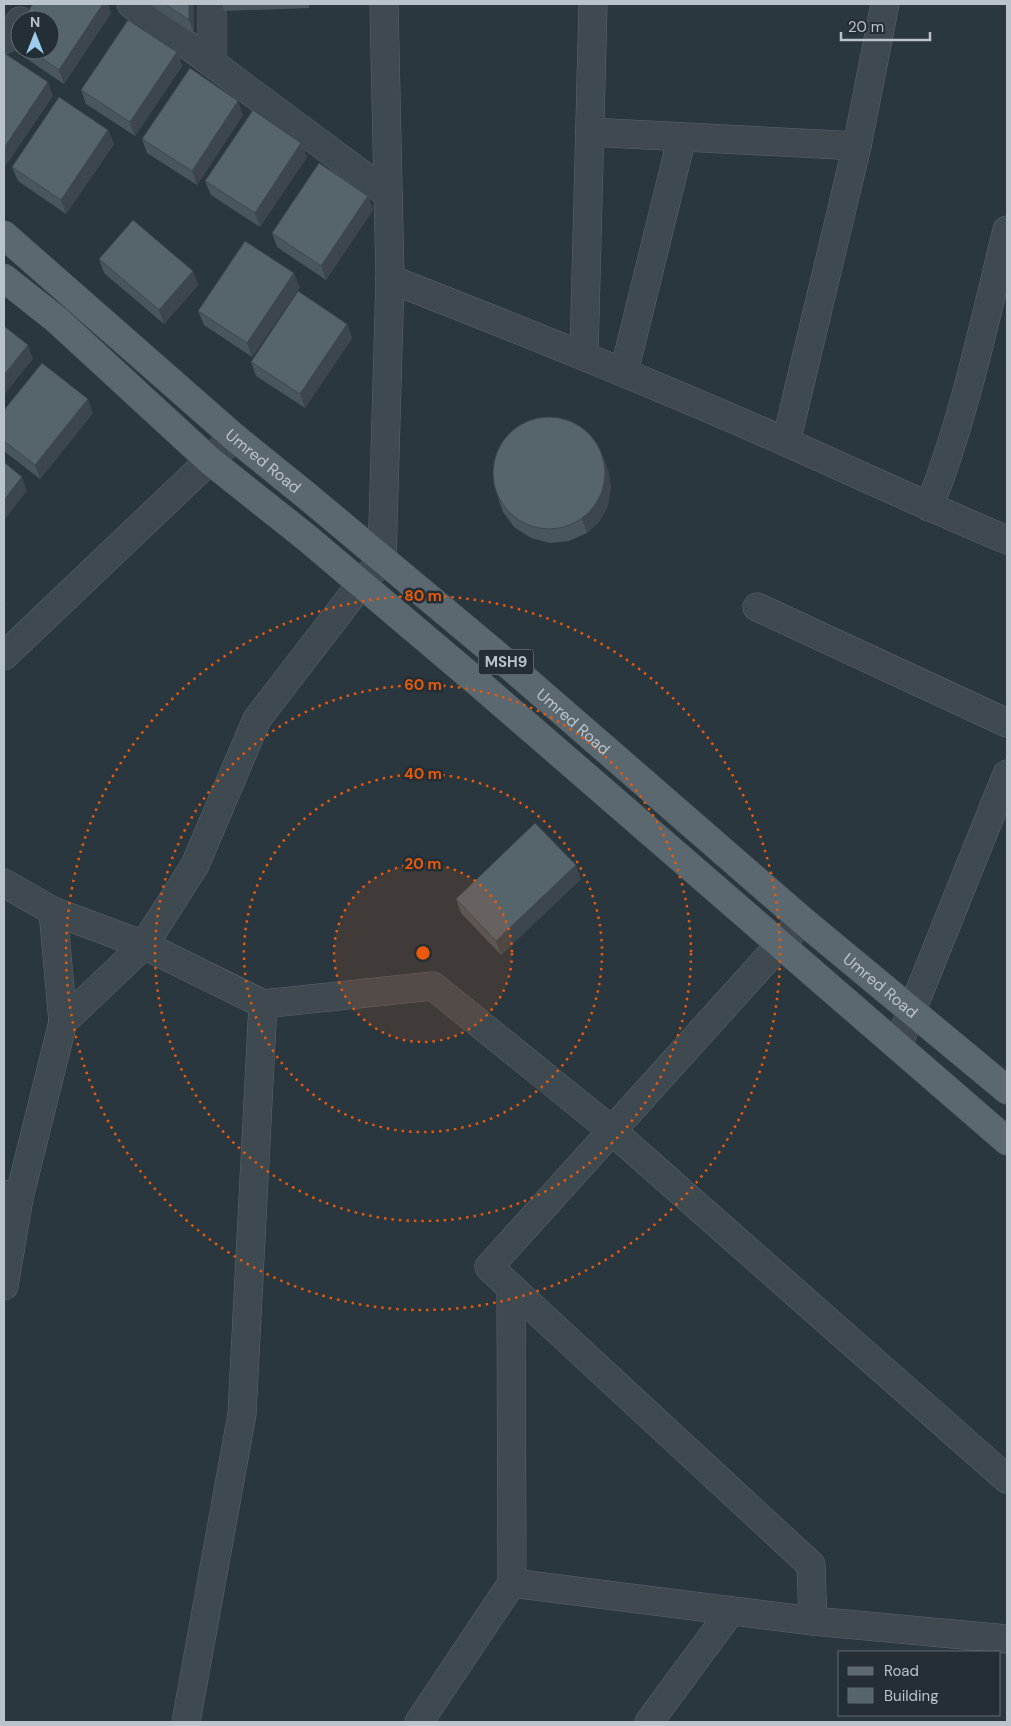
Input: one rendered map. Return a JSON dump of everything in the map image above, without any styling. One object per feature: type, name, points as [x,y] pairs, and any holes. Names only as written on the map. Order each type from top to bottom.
[{"type":"main road","name":"Umred Road","points":[[4,235],[234,437],[308,496],[503,660],[802,920],[1007,1090]]},
{"type":"main road","points":[[4,278],[57,320],[209,460],[308,538],[498,700],[1007,1141]]},
{"type":"street","points":[[131,4],[388,194]]},
{"type":"street","points":[[212,4],[212,63]]},
{"type":"street","points":[[63,1022],[144,945],[195,865],[257,719],[361,584],[382,560],[390,279],[384,4]]},
{"type":"street","points":[[584,355],[593,4]]},
{"type":"street","points":[[786,442],[857,146],[885,4]]},
{"type":"street","points":[[590,132],[857,146]]},
{"type":"street","points":[[624,372],[682,137]]},
{"type":"street","points":[[929,507],[948,455],[1007,230]]},
{"type":"street","points":[[390,279],[584,355],[1007,540]]},
{"type":"street","points":[[4,656],[234,437]]},
{"type":"street","points":[[756,607],[1007,723]]},
{"type":"street","points":[[898,1045],[910,1010],[1007,774]]},
{"type":"street","points":[[4,883],[53,911],[144,945],[263,1004],[433,986],[611,1130],[1007,1479]]},
{"type":"street","points":[[4,1286],[12,1196],[63,1022],[53,911]]},
{"type":"street","points":[[802,920],[489,1266],[811,1565],[813,1620]]},
{"type":"street","points":[[186,1722],[242,1414],[263,1004]]},
{"type":"street","points":[[419,1722],[512,1584],[511,1287]]},
{"type":"street","points":[[512,1584],[731,1611],[1007,1639]]},
{"type":"street","points":[[649,1722],[731,1611]]},
{"type":"building","points":[[33,4],[103,4],[59,70],[44,60],[60,60],[60,10],[29,10]]},
{"type":"building","points":[[165,4],[189,4],[189,20]]},
{"type":"building","points":[[128,20],[177,52],[130,122],[81,90]]},
{"type":"building","points":[[4,53],[10,57],[10,60],[15,60],[48,82],[4,148]]},
{"type":"building","points":[[190,68],[238,101],[192,171],[142,139]]},
{"type":"building","points":[[59,97],[108,130],[61,200],[12,167]]},
{"type":"building","points":[[253,110],[301,143],[255,213],[205,181]]},
{"type":"building","points":[[319,163],[368,196],[321,266],[272,233]]},
{"type":"building","points":[[133,220],[193,271],[159,310],[99,259]]},
{"type":"building","points":[[245,241],[294,273],[247,343],[198,311]]},
{"type":"building","points":[[298,291],[347,324],[300,394],[251,362]]},
{"type":"building","points":[[4,326],[28,345],[4,375]]},
{"type":"building","points":[[42,363],[88,399],[35,465],[4,441],[4,410]]},
{"type":"building","points":[[549,417],[571,421],[589,433],[601,451],[605,473],[601,495],[589,513],[571,525],[549,529],[527,525],[509,513],[497,495],[493,473],[497,451],[509,433],[527,421]]},
{"type":"building","points":[[4,462],[22,477],[4,500]]},
{"type":"building","points":[[535,823],[576,865],[496,941],[456,899]]}]
